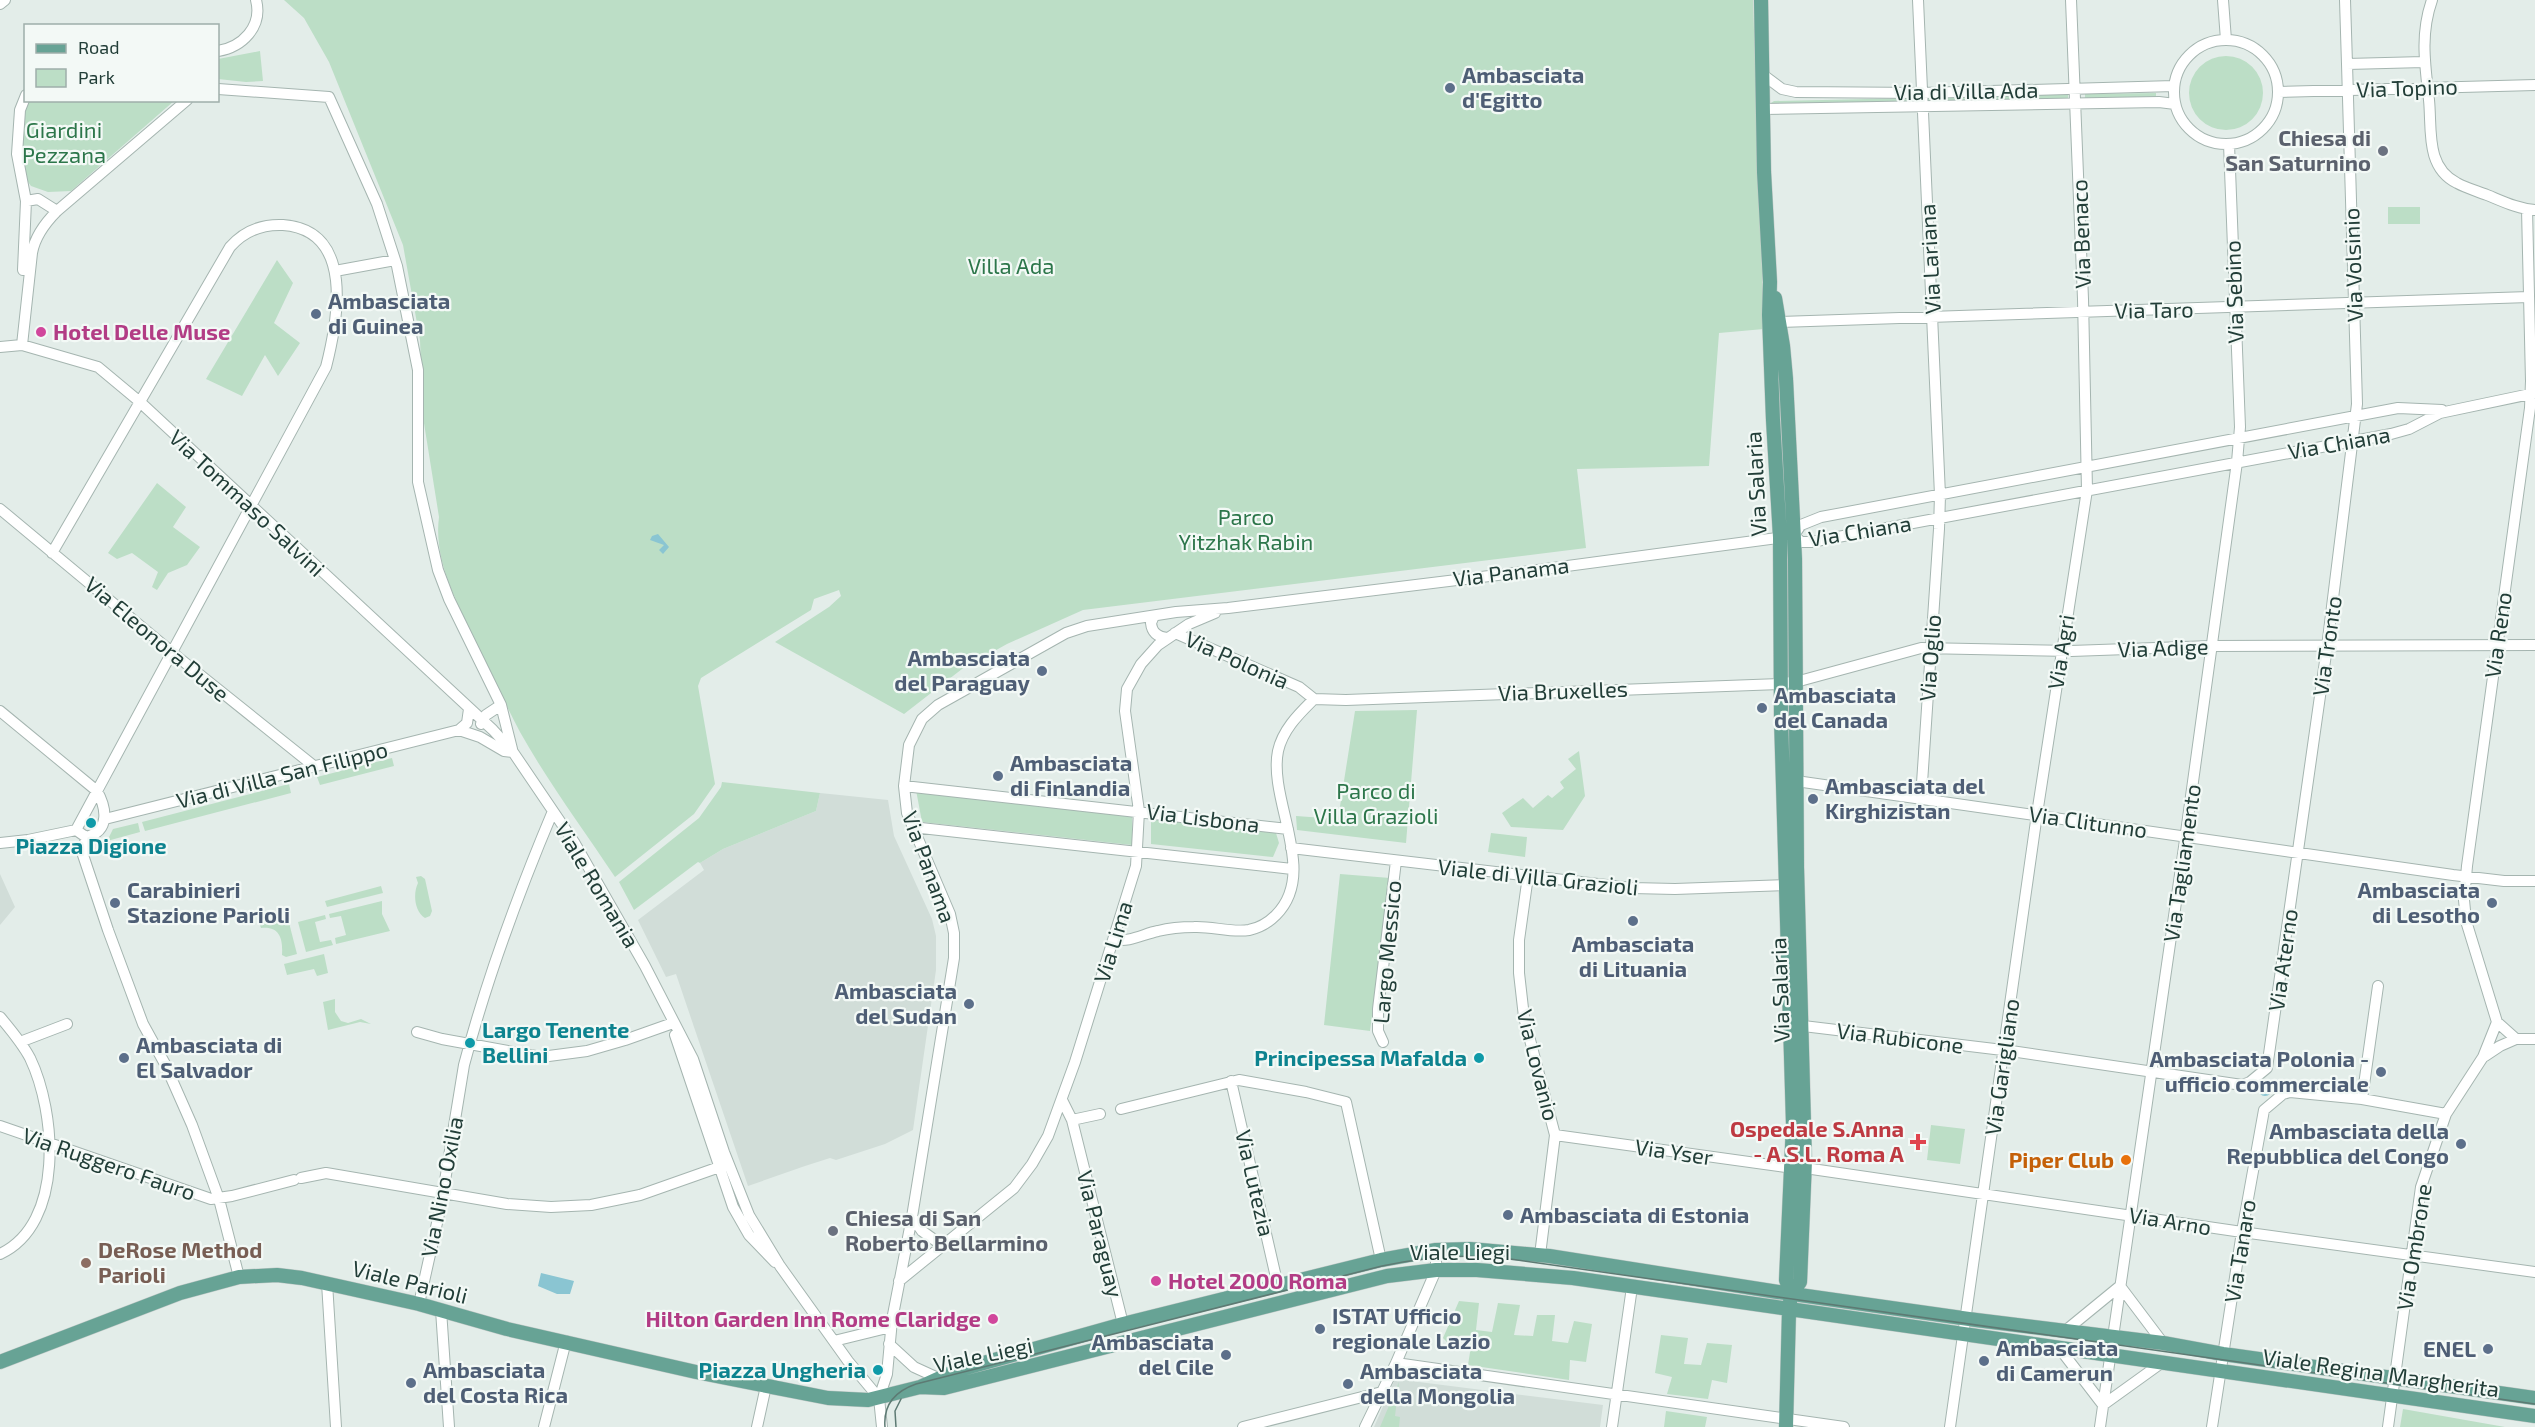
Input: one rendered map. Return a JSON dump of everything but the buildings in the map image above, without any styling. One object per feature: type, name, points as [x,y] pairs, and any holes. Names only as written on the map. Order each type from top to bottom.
[{"type":"main road","name":"Via Salaria","points":[[1761,0],[1773,420],[1787,536],[1795,682],[1786,885],[1796,1025]]},
{"type":"main road","name":"Via Salaria","points":[[1770,282],[1780,322],[1786,379],[1791,504],[1787,536],[1780,684],[1790,781],[1800,1282],[1791,1293],[1789,1311],[1786,1423]]},
{"type":"main road","name":"Viale Liegi","points":[[920,1387],[938,1378],[1123,1324],[1381,1260],[1437,1251],[1470,1250],[1540,1255],[1791,1293]]},
{"type":"main road","name":"Viale Liegi","points":[[920,1387],[941,1389],[1387,1276],[1436,1270],[1505,1272],[1632,1287],[1789,1311]]},
{"type":"main road","name":"Viale Parioli","points":[[0,1362],[180,1293],[238,1277],[277,1275],[327,1283],[419,1304],[507,1329],[766,1386],[851,1400],[879,1398]]},
{"type":"main road","name":"Viale Regina Margherita","points":[[1791,1293],[1966,1319],[2114,1336],[2223,1354],[2535,1398]]},
{"type":"main road","name":"Viale Regina Margherita","points":[[1789,1311],[2535,1416]]},
{"type":"main road","points":[[879,1398],[920,1387]]},
{"type":"street","points":[[0,4],[4,0]]},
{"type":"street","points":[[219,51],[236,46],[250,33],[256,16],[256,0]]},
{"type":"street","name":"Via Lariana","points":[[1918,0],[1940,518]]},
{"type":"street","name":"Via Benaco","points":[[2071,0],[2088,467]]},
{"type":"street","points":[[2223,0],[2226,40]]},
{"type":"street","points":[[2345,0],[2347,64],[2424,62]]},
{"type":"street","points":[[2432,0],[2425,30],[2424,62],[2432,150],[2445,173],[2460,185],[2531,215]]},
{"type":"street","points":[[2226,40],[2246,44],[2262,55],[2274,71],[2278,92],[2272,116],[2262,130],[2247,140],[2229,144],[2208,141],[2195,134],[2180,118],[2175,104],[2174,86],[2187,57],[2205,45],[2226,40]]},
{"type":"street","name":"Via Volsinio","points":[[2347,64],[2354,302],[2356,417],[2354,440]]},
{"type":"street","name":"Via di Villa Ada","points":[[1762,74],[1782,89],[1792,92],[1921,93],[2174,86]]},
{"type":"street","name":"Via Topino","points":[[2278,92],[2535,85]]},
{"type":"street","points":[[219,89],[329,97],[377,204],[395,260],[418,370],[418,482],[427,526],[438,570],[449,599],[501,705],[513,752],[501,750],[480,736],[459,730]]},
{"type":"street","points":[[19,345],[30,239],[17,154],[20,110],[24,100]]},
{"type":"street","points":[[30,239],[57,211],[185,102]]},
{"type":"street","name":"Via di Villa Ada","points":[[1763,109],[2076,103],[2159,102],[2175,104]]},
{"type":"street","name":"Via Sebino","points":[[2229,144],[2239,439]]},
{"type":"street","points":[[26,201],[38,199],[57,211]]},
{"type":"street","name":"Via Reno","points":[[2497,1022],[2466,925],[2464,905],[2497,646],[2533,393],[2529,297],[2531,215]]},
{"type":"street","points":[[52,553],[221,259],[246,232],[258,227],[276,225],[299,229],[321,242],[331,257],[335,271],[334,335],[326,367],[97,791],[81,833],[85,863],[132,998],[192,1125],[219,1199],[238,1277]]},
{"type":"street","points":[[335,271],[395,260]]},
{"type":"street","name":"Via Taro","points":[[1780,322],[2529,297]]},
{"type":"street","name":"Via Tommaso Salvini","points":[[0,347],[19,345],[98,367],[140,402],[482,720],[513,752]]},
{"type":"street","name":"Via Chiana","points":[[2454,409],[2407,408],[1821,517],[1801,525],[1787,536],[1807,543],[2398,433],[2428,418],[2454,409],[2533,393]]},
{"type":"street","name":"Via Chiana","points":[[2407,408],[2415,417],[2412,427]]},
{"type":"street","name":"Via Tagliamento","points":[[2100,1427],[2186,836],[2239,439]]},
{"type":"street","name":"Via Tronto","points":[[2298,852],[2354,440]]},
{"type":"street","points":[[2087,490],[2088,467]]},
{"type":"street","name":"Via Agri","points":[[2037,814],[2087,490]]},
{"type":"street","points":[[1791,504],[1804,514],[1821,517]]},
{"type":"street","name":"Via Eleonora Duse","points":[[0,509],[315,767]]},
{"type":"street","name":"Via Oglio","points":[[1921,798],[1940,518]]},
{"type":"street","name":"Via Panama","points":[[890,1335],[952,973],[954,942],[950,914],[912,827],[904,786],[907,752],[921,719],[938,705],[1066,633],[1088,626],[1157,619],[1787,536]]},
{"type":"street","name":"Via Lima","points":[[899,1281],[1014,1188],[1026,1174],[1048,1136],[1062,1100],[1136,866],[1138,811],[1125,698],[1134,674],[1150,653],[1172,635],[1202,618],[1228,608]]},
{"type":"street","points":[[1157,619],[1173,621],[1172,635]]},
{"type":"street","name":"Via Polonia","points":[[1157,619],[1159,637],[1172,635],[1299,687],[1314,699]]},
{"type":"street","name":"Via Adige","points":[[1795,682],[1921,648],[2061,651],[2212,646],[2535,645]]},
{"type":"street","points":[[1780,684],[1795,682]]},
{"type":"street","name":"Via Bruxelles","points":[[1314,699],[1346,700],[1780,684]]},
{"type":"street","points":[[1114,939],[1127,940],[1154,932],[1185,927],[1242,931],[1257,928],[1275,916],[1286,902],[1291,890],[1292,869],[1291,848],[1277,762],[1282,738],[1314,699]]},
{"type":"street","points":[[480,736],[482,720],[486,714],[501,705]]},
{"type":"street","points":[[459,730],[468,723],[469,709]]},
{"type":"street","points":[[0,711],[97,791],[105,806],[105,819],[96,832],[0,843]]},
{"type":"street","name":"Via di Villa San Filippo","points":[[105,819],[459,730]]},
{"type":"street","name":"Viale Romania","points":[[513,752],[602,889],[693,1059],[723,1166],[746,1210],[780,1266],[834,1341]]},
{"type":"street","name":"Via Clitunno","points":[[1790,781],[2037,814],[2466,877],[2518,882],[2535,881]]},
{"type":"street","name":"Via Lisbona","points":[[904,786],[1288,829]]},
{"type":"street","points":[[470,1043],[495,957],[552,811]]},
{"type":"street","name":"Via Garigliano","points":[[1966,1319],[2037,814]]},
{"type":"street","name":"Via Lisbona","points":[[912,827],[1292,869]]},
{"type":"street","name":"Viale di Villa Grazioli","points":[[1291,848],[1657,890],[1786,885]]},
{"type":"street","name":"Via Aterno","points":[[2242,1085],[2250,1082],[2267,1068],[2298,852]]},
{"type":"street","name":"Largo Messico","points":[[1383,1042],[1378,1031],[1378,1009],[1396,861]]},
{"type":"street","name":"Via Lovanio","points":[[1528,876],[1520,940],[1519,973],[1524,1017],[1555,1135],[1540,1255]]},
{"type":"street","points":[[2378,986],[2362,1100],[2446,1114]]},
{"type":"street","points":[[0,1017],[20,1042],[38,1080],[50,1144],[44,1196],[37,1218],[20,1239],[0,1254]]},
{"type":"street","points":[[2497,1022],[2516,1039],[2535,1039]]},
{"type":"street","name":"Via Ombrone","points":[[2388,1427],[2421,1187],[2446,1114],[2483,1057],[2497,1022]]},
{"type":"street","points":[[417,1032],[541,1057],[587,1051],[673,1023]]},
{"type":"street","points":[[20,1042],[67,1024]]},
{"type":"street","name":"Via Rubicone","points":[[1796,1025],[2005,1050],[2242,1085]]},
{"type":"street","name":"Via Ombrone","points":[[2483,1057],[2516,1039]]},
{"type":"street","name":"Via Nino Oxilia","points":[[419,1304],[443,1194],[463,1070],[470,1043]]},
{"type":"street","points":[[1121,1109],[1231,1081],[1261,1083],[1346,1102],[1381,1260]]},
{"type":"street","name":"Via Lutezia","points":[[1231,1081],[1278,1286]]},
{"type":"street","name":"Via Tanaro","points":[[2223,1354],[2263,1112],[2283,1094],[2290,1092],[2362,1100]]},
{"type":"street","name":"Via Paraguay","points":[[1062,1100],[1072,1120],[1123,1324]]},
{"type":"street","points":[[1072,1120],[1100,1114]]},
{"type":"street","name":"Via Ruggero Fauro","points":[[0,1126],[201,1197],[219,1199]]},
{"type":"street","name":"Via Yser","points":[[1555,1135],[1799,1168]]},
{"type":"street","points":[[219,1199],[326,1173],[443,1194],[535,1207],[591,1205],[652,1192],[723,1166]]},
{"type":"street","name":"Via Arno","points":[[1799,1168],[2535,1272]]},
{"type":"street","points":[[912,1217],[922,1231],[943,1246]]},
{"type":"street","points":[[1365,1427],[1396,1363],[1436,1270],[1437,1251]]},
{"type":"street","points":[[327,1283],[336,1427]]},
{"type":"street","points":[[2065,1331],[2121,1286],[2163,1343]]},
{"type":"street","points":[[1612,1427],[1632,1287]]},
{"type":"street","points":[[441,1310],[448,1427]]},
{"type":"street","points":[[1950,1427],[1966,1319]]},
{"type":"street","points":[[834,1341],[890,1335]]},
{"type":"street","points":[[890,1335],[914,1367],[938,1378]]},
{"type":"street","points":[[882,1427],[879,1398],[887,1374],[890,1335]]},
{"type":"street","points":[[543,1427],[566,1341]]},
{"type":"street","points":[[834,1341],[879,1398]]},
{"type":"street","points":[[2060,1349],[2103,1406],[2160,1364]]},
{"type":"street","points":[[2212,1427],[2223,1354]]},
{"type":"street","points":[[1396,1363],[1617,1395],[1786,1423],[1844,1427]]},
{"type":"street","points":[[757,1427],[766,1386]]},
{"type":"street","points":[[1243,1427],[1382,1392]]},
{"type":"shaded area","points":[[820,793],[888,800],[894,836],[932,919],[936,936],[936,970],[913,1130],[885,1144],[836,1160],[830,1158],[748,1186],[676,974],[666,977],[638,920],[704,870],[700,863],[723,849],[816,811]]},
{"type":"shaded area","points":[[0,874],[15,907],[0,925]]},
{"type":"shaded area","points":[[1395,1379],[1603,1405],[1600,1427],[1374,1427]]},
{"type":"green space","name":"Villa Ada","points":[[284,0],[1753,0],[1764,329],[1719,333],[1709,466],[1577,469],[1586,548],[1083,610],[1007,644],[962,669],[904,714],[775,642],[829,607],[841,596],[839,590],[814,599],[811,610],[701,678],[698,686],[715,784],[694,814],[615,877],[520,732],[449,583],[440,551],[439,517],[423,417],[420,340],[403,245],[329,62],[304,18]]},
{"type":"green space","points":[[260,51],[263,81],[219,79],[219,59]]},
{"type":"green space","points":[[2226,56],[2240,59],[2252,67],[2260,79],[2263,93],[2260,107],[2252,119],[2240,127],[2226,130],[2212,127],[2200,119],[2192,107],[2189,93],[2192,79],[2200,67],[2212,59]]},
{"type":"green space","points":[[2156,93],[2156,98],[2085,99],[2085,94]]},
{"type":"green space","points":[[2068,94],[2068,99],[1928,102],[1928,97]]},
{"type":"green space","points":[[1912,98],[1912,102],[1771,103],[1774,101]]},
{"type":"green space","name":"Giardini Pezzana","points":[[28,102],[173,102],[71,191],[48,192],[31,186],[23,175],[20,144]]},
{"type":"green space","points":[[2388,207],[2420,207],[2420,224],[2388,224]]},
{"type":"green space","points":[[277,260],[293,283],[274,323],[300,343],[278,376],[265,355],[242,396],[206,379]]},
{"type":"green space","points":[[157,483],[186,507],[173,527],[200,547],[187,565],[168,573],[157,590],[152,587],[158,572],[132,553],[117,559],[108,553]]},
{"type":"green space","name":"Parco di Villa Grazioli","points":[[1417,710],[1406,843],[1297,830],[1296,816],[1338,819],[1355,711]]},
{"type":"green space","points":[[1579,751],[1585,796],[1563,830],[1511,827],[1502,813],[1523,798],[1533,808],[1548,795],[1552,798],[1564,788],[1560,782],[1576,769],[1568,759]]},
{"type":"green space","points":[[392,758],[394,766],[320,785],[317,777]]},
{"type":"green space","points":[[722,782],[820,793],[816,811],[723,849],[700,863],[698,862],[634,910],[619,882],[699,818],[721,787]]},
{"type":"green space","points":[[289,784],[291,793],[145,831],[142,822]]},
{"type":"green space","points":[[916,790],[1132,815],[1132,845],[922,822]]},
{"type":"green space","points":[[1151,818],[1276,833],[1279,843],[1273,857],[1151,844]]},
{"type":"green space","points":[[138,823],[140,832],[107,841],[113,829]]},
{"type":"green space","points":[[1491,833],[1527,837],[1525,857],[1488,852]]},
{"type":"green space","points":[[1340,874],[1390,878],[1370,1031],[1324,1025]]},
{"type":"green space","points":[[421,876],[425,879],[432,911],[430,916],[425,918],[419,911],[415,892],[418,883],[416,877]]},
{"type":"green space","points":[[381,886],[383,893],[327,907],[325,901]]},
{"type":"green space","points":[[382,901],[382,914],[390,931],[336,944],[335,938],[346,935],[341,916],[330,918],[329,914]]},
{"type":"green space","points":[[286,911],[297,954],[286,957],[282,955],[281,939],[276,931],[261,928],[260,925],[266,916]]},
{"type":"green space","points":[[325,915],[326,919],[315,922],[320,942],[331,940],[333,945],[306,952],[298,922]]},
{"type":"green space","points":[[324,954],[328,973],[317,976],[314,969],[287,975],[284,964]]},
{"type":"green space","points":[[335,999],[335,1012],[341,1021],[348,1023],[361,1019],[371,1024],[360,1022],[328,1030],[323,1002]]},
{"type":"green space","points":[[1931,1125],[1965,1129],[1960,1164],[1927,1160]]},
{"type":"green space","points":[[1459,1301],[1479,1303],[1476,1330],[1492,1332],[1498,1303],[1520,1305],[1514,1335],[1533,1336],[1537,1315],[1555,1315],[1552,1341],[1568,1343],[1574,1321],[1592,1324],[1586,1362],[1570,1360],[1569,1380],[1468,1365],[1471,1346],[1449,1344],[1443,1338]]},
{"type":"green space","points":[[1661,1335],[1688,1338],[1684,1364],[1701,1365],[1707,1343],[1732,1345],[1727,1383],[1712,1380],[1708,1399],[1667,1394],[1672,1377],[1655,1373]]},
{"type":"green space","points":[[1399,1382],[1395,1416],[1400,1417],[1399,1427],[1380,1427]]},
{"type":"green space","points":[[2403,1409],[2505,1427],[2400,1427]]},
{"type":"green space","points":[[1666,1411],[1707,1417],[1705,1427],[1664,1427]]},
{"type":"water","points":[[658,534],[669,547],[663,554],[659,550],[664,545],[650,540],[652,536]]},
{"type":"water","points":[[2262,1082],[2268,1082],[2272,1089],[2268,1096],[2262,1096],[2258,1092],[2258,1086]]},
{"type":"water","points":[[541,1273],[574,1281],[570,1294],[557,1294],[538,1286]]},
{"type":"tram line","points":[[885,1427],[886,1412],[892,1400],[902,1390],[916,1384],[1382,1266],[1414,1260],[1462,1256],[1510,1259],[2535,1404]]},
{"type":"tram line","points":[[896,1427],[895,1411],[901,1399]]},
{"type":"place","name":"Ambasciata d'Egitto","points":[[1450,88]]},
{"type":"place","name":"Chiesa di San Saturnino","points":[[2383,151]]},
{"type":"place","name":"Ambasciata di Guinea","points":[[316,314]]},
{"type":"place","name":"Hotel Delle Muse","points":[[41,332]]},
{"type":"place","name":"Ambasciata del Paraguay","points":[[1042,671]]},
{"type":"place","name":"Ambasciata del Canada","points":[[1762,708]]},
{"type":"place","name":"Ambasciata di Finlandia","points":[[998,776]]},
{"type":"place","name":"Ambasciata del Kirghizistan","points":[[1813,799]]},
{"type":"place","name":"Piazza Digione","points":[[91,823]]},
{"type":"place","name":"Carabinieri Stazione Parioli","points":[[115,903]]},
{"type":"place","name":"Ambasciata di Lesotho","points":[[2492,903]]},
{"type":"place","name":"Ambasciata di Lituania","points":[[1633,921]]},
{"type":"place","name":"Ambasciata del Sudan","points":[[969,1004]]},
{"type":"place","name":"Largo Tenente Bellini","points":[[470,1043]]},
{"type":"place","name":"Ambasciata di El Salvador","points":[[124,1058]]},
{"type":"place","name":"Principessa Mafalda","points":[[1479,1058]]},
{"type":"place","name":"Ambasciata Polonia - ufficio commerciale","points":[[2381,1072]]},
{"type":"place","name":"Ospedale S.Anna - A.S.L. Roma A","points":[[1918,1142]]},
{"type":"place","name":"Ambasciata della Repubblica del Congo","points":[[2461,1144]]},
{"type":"place","name":"Piper Club","points":[[2126,1160]]},
{"type":"place","name":"Ambasciata di Estonia","points":[[1508,1215]]},
{"type":"place","name":"Chiesa di San Roberto Bellarmino","points":[[833,1231]]},
{"type":"place","name":"DeRose Method Parioli","points":[[86,1263]]},
{"type":"place","name":"Hotel 2000 Roma","points":[[1156,1281]]},
{"type":"place","name":"Hilton Garden Inn Rome Claridge","points":[[993,1319]]},
{"type":"place","name":"ISTAT Ufficio regionale Lazio","points":[[1320,1329]]},
{"type":"place","name":"ENEL","points":[[2488,1349]]},
{"type":"place","name":"Ambasciata del Cile","points":[[1226,1355]]},
{"type":"place","name":"Ambasciata di Camerun","points":[[1984,1361]]},
{"type":"place","name":"Piazza Ungheria","points":[[878,1370]]},
{"type":"place","name":"Ambasciata del Costa Rica","points":[[411,1383]]},
{"type":"place","name":"Ambasciata della Mongolia","points":[[1348,1384]]},
{"type":"park label","name":"Parco Yitzhak Rabin","points":[[1246,530]]}]
